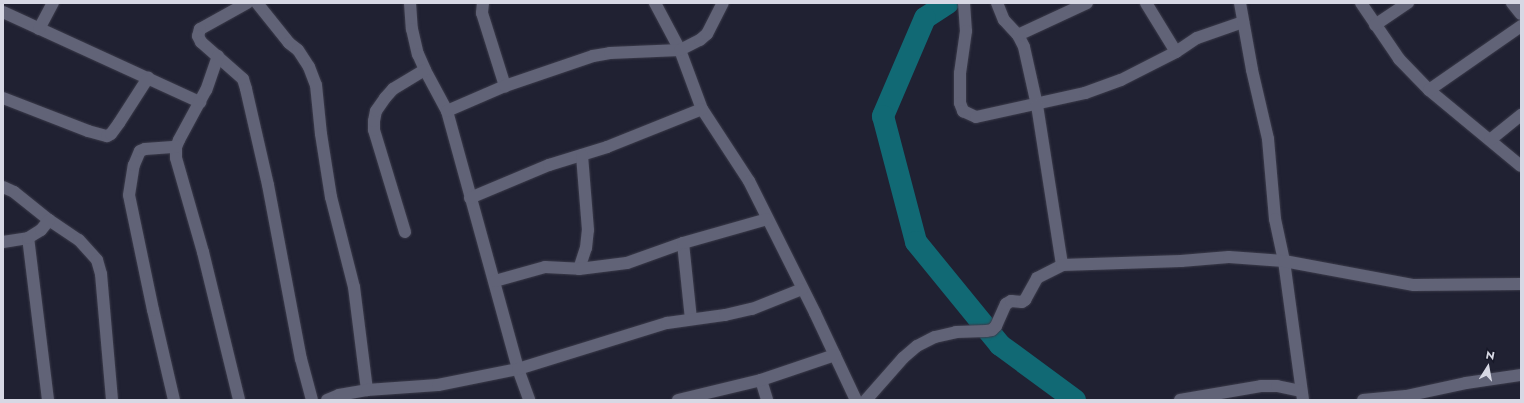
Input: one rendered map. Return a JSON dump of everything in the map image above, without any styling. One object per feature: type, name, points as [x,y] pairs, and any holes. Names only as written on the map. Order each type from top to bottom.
[{"type":"street","points":[[38,29],[53,3]]},
{"type":"street","points":[[247,3],[200,29],[198,36],[201,42],[243,79],[268,185],[301,359],[312,400]]},
{"type":"street","points":[[256,3],[289,43],[298,50],[309,67],[316,85],[321,134],[331,197],[354,287],[367,390]]},
{"type":"street","points":[[410,3],[412,29],[418,54],[424,70],[447,111],[518,369],[529,400]]},
{"type":"street","points":[[483,3],[482,13],[505,86]]},
{"type":"street","points":[[655,3],[680,50],[702,109],[749,181],[856,400]]},
{"type":"street","points":[[447,111],[505,86],[604,54],[680,50],[700,40],[707,34],[723,3]]},
{"type":"street","points":[[964,3],[966,31],[960,73],[960,103],[964,112],[976,117],[1085,93],[1107,85],[1176,52],[1197,38],[1243,22]]},
{"type":"street","points":[[997,3],[1004,20],[1018,35],[1024,48],[1037,104],[1062,265]]},
{"type":"street","points":[[1018,35],[1087,3]]},
{"type":"street","points":[[1146,3],[1176,52]]},
{"type":"street","points":[[1180,400],[1260,386],[1277,386],[1302,395],[1284,260],[1275,219],[1268,139],[1240,3]]},
{"type":"street","points":[[1361,3],[1399,59],[1429,90],[1521,166]]},
{"type":"street","points":[[1375,25],[1408,3]]},
{"type":"street","points":[[1512,3],[1521,14]]},
{"type":"street","points":[[3,12],[200,102]]},
{"type":"street","points":[[1429,90],[1521,26]]},
{"type":"street","points":[[218,56],[206,90],[176,147],[176,158],[203,252],[239,400]]},
{"type":"street","points":[[405,232],[374,130],[374,121],[376,111],[393,89],[424,70]]},
{"type":"street","points":[[3,98],[88,131],[107,136],[111,134],[119,123],[148,78]]},
{"type":"street","points":[[470,198],[549,165],[607,147],[702,109]]},
{"type":"street","points":[[1490,140],[1521,115]]},
{"type":"street","points":[[174,400],[151,303],[129,195],[134,165],[140,151],[144,149],[176,147]]},
{"type":"street","points":[[579,269],[586,248],[588,230],[582,154]]},
{"type":"street","points":[[3,187],[14,192],[49,220],[79,240],[97,260],[101,274],[112,400]]},
{"type":"street","points":[[495,281],[546,267],[579,269],[627,263],[683,243],[767,219]]},
{"type":"street","points":[[3,242],[28,238],[41,230],[49,220]]},
{"type":"street","points":[[28,238],[48,400]]},
{"type":"street","points":[[683,243],[691,319]]},
{"type":"street","points":[[866,400],[903,358],[917,346],[935,337],[956,332],[986,332],[992,330],[996,326],[1006,304],[1011,301],[1022,302],[1025,300],[1037,278],[1062,265],[1181,261],[1229,257],[1284,260],[1414,285],[1521,284]]},
{"type":"street","points":[[328,400],[367,390],[438,385],[518,369],[667,323],[725,315],[752,309],[802,289]]},
{"type":"street","points":[[678,400],[761,380],[835,355]]},
{"type":"street","points":[[1363,400],[1406,396],[1466,383],[1521,375]]},
{"type":"street","points":[[761,380],[767,400]]},
{"type":"waterway","points":[[948,3],[925,18],[883,116],[916,242],[1000,345],[1075,400]]}]
